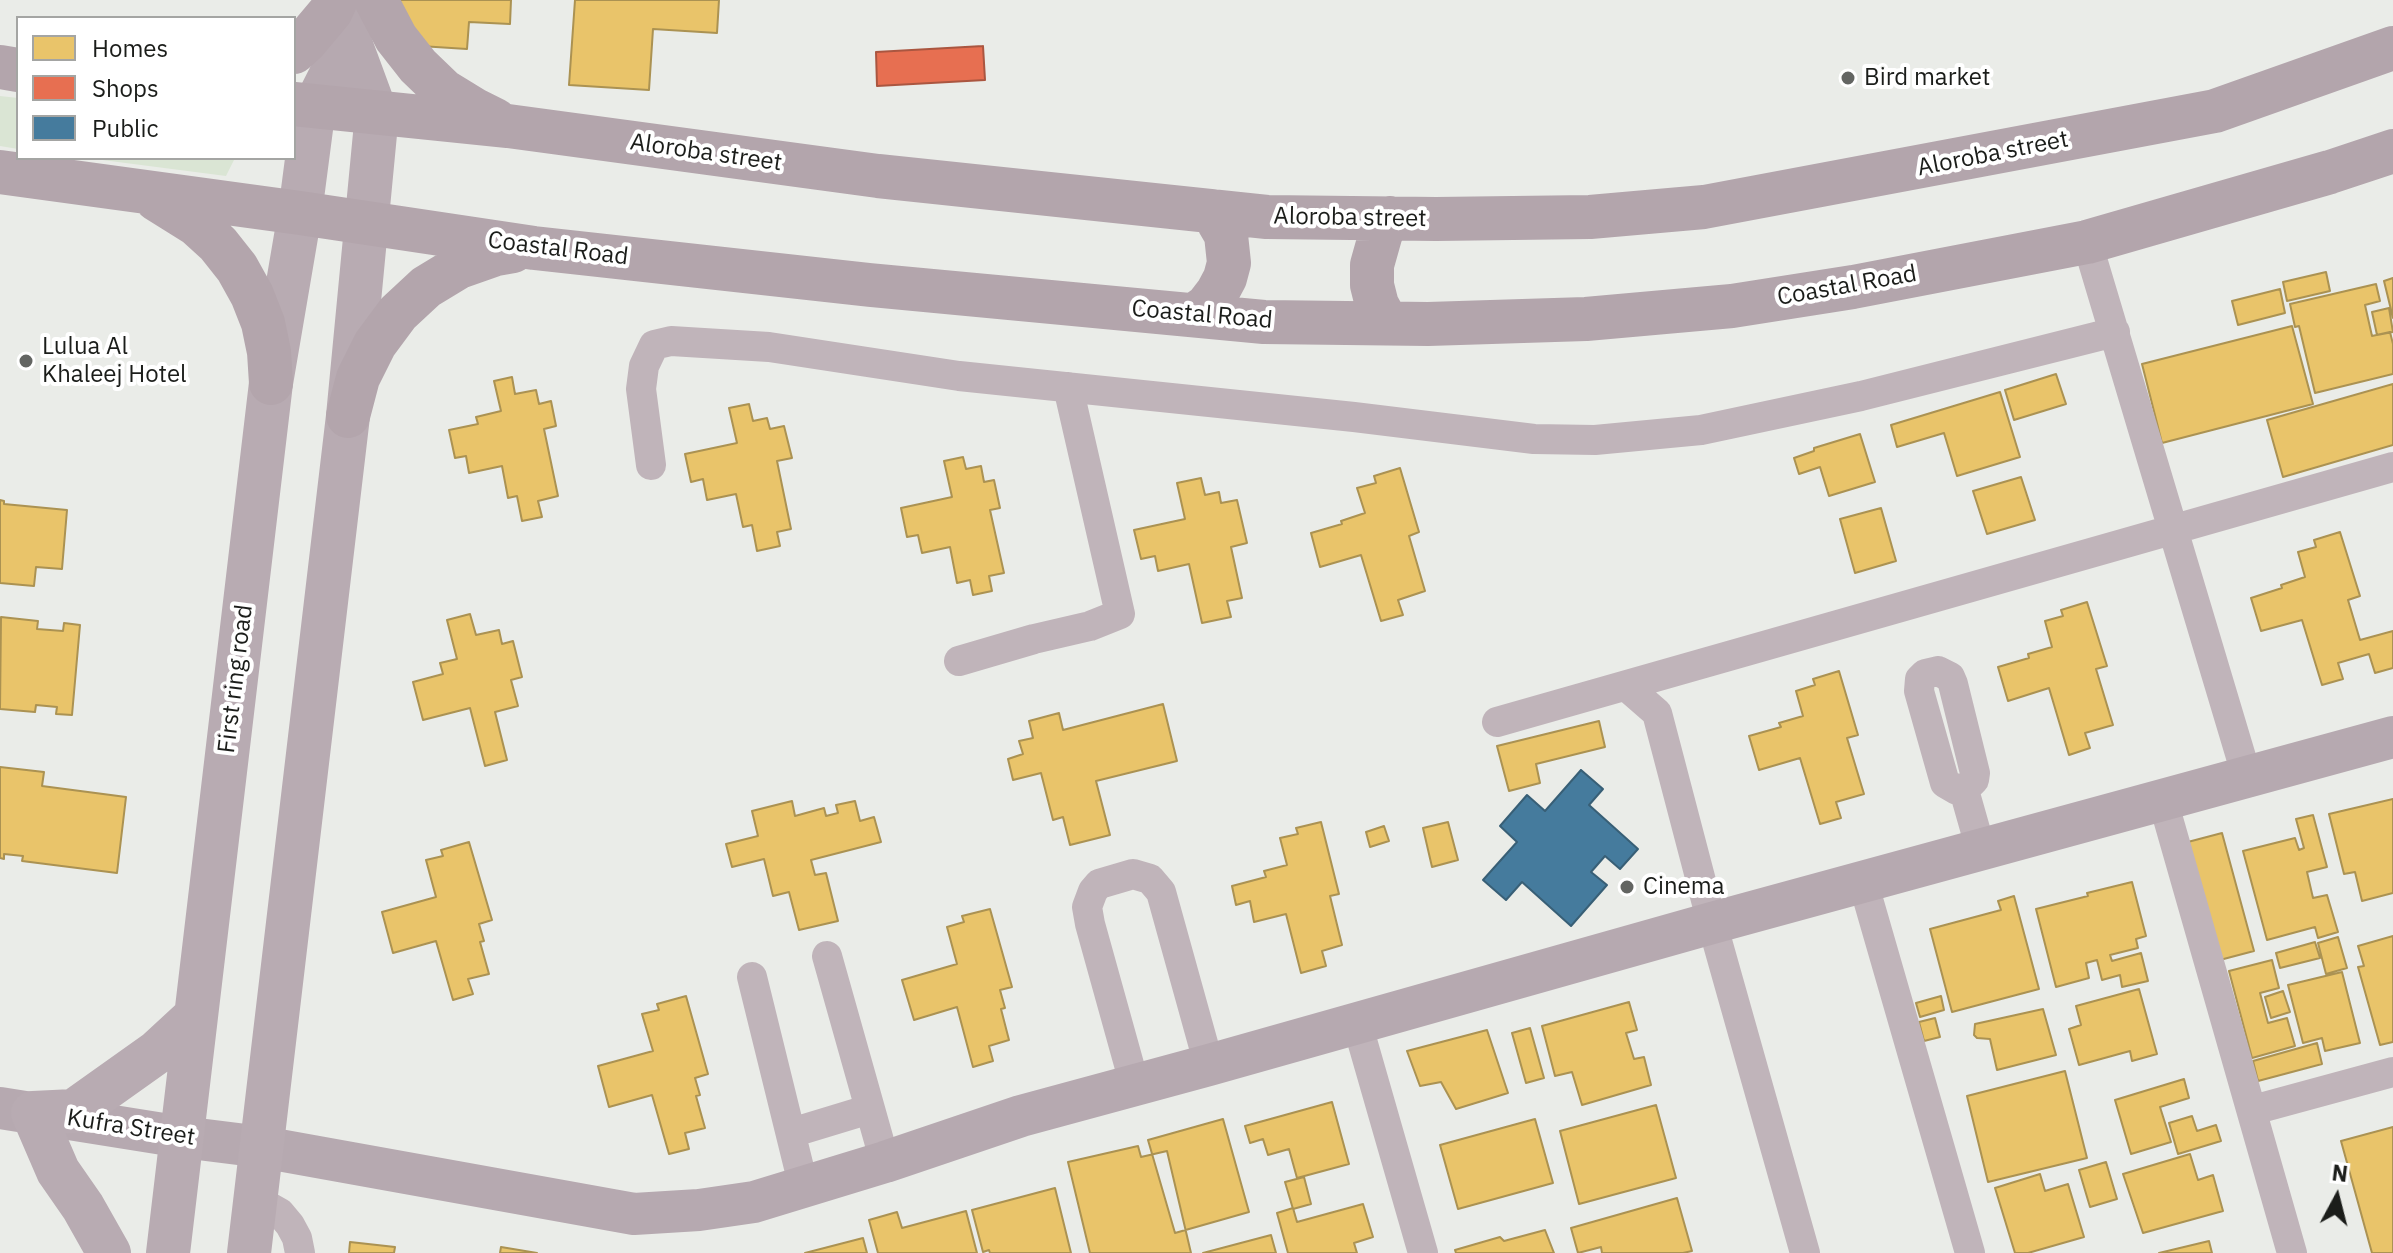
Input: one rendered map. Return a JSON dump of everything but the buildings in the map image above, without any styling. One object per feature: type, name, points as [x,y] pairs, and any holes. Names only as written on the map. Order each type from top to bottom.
[{"type":"highway","points":[[376,0],[396,38],[418,66],[444,91],[508,126]]},
{"type":"highway","points":[[296,50],[331,11],[346,12]]},
{"type":"highway","name":"Aloroba street","points":[[304,105],[508,126],[878,176],[1267,217],[1590,217],[1704,207],[2215,111],[2393,48]]},
{"type":"highway","name":"Coastal Road","points":[[0,172],[534,248],[870,285],[1264,322],[1387,323],[1586,319],[1732,306],[1853,287],[2087,242],[2393,151]]},
{"type":"highway","points":[[143,192],[171,206],[196,224],[218,244],[237,268],[263,323],[271,383]]},
{"type":"highway","points":[[1194,315],[1207,306],[1217,293],[1229,263],[1226,235],[1212,211]]},
{"type":"highway","points":[[1387,323],[1374,295],[1372,265],[1378,241],[1390,218]]},
{"type":"highway","points":[[348,416],[358,378],[375,344],[398,313],[417,295],[459,267],[496,254],[534,248]]},
{"type":"main road","name":"First ring road","points":[[168,1253],[271,383],[300,213],[304,105]]},
{"type":"main road","points":[[249,1253],[348,416],[377,113]]},
{"type":"main road","points":[[16,1110],[74,1111],[157,1052],[196,1016]]},
{"type":"main road","points":[[16,1110],[83,1207],[109,1253]]},
{"type":"street","points":[[304,105],[346,12]]},
{"type":"street","points":[[346,12],[377,113]]},
{"type":"street","points":[[2087,242],[2247,777]]},
{"type":"street","points":[[651,465],[641,389],[644,366],[654,345],[671,341],[769,347],[959,376],[1534,439],[1595,440],[1701,430],[1861,396],[2115,332]]},
{"type":"street","points":[[959,661],[1090,626],[1120,614],[1068,387]]},
{"type":"street","points":[[1497,722],[2393,467]]},
{"type":"street","points":[[1626,686],[1657,713],[1712,923],[1805,1253]]},
{"type":"street","name":"Kufra Street","points":[[16,1110],[262,1147],[634,1214],[699,1210],[754,1202],[1021,1116],[2393,737]]},
{"type":"street","points":[[1964,790],[1981,850]]},
{"type":"street","points":[[2163,801],[2292,1253]]},
{"type":"street","points":[[1135,1086],[1087,907],[1099,884],[1133,874],[1150,879],[1161,892],[1209,1065]]},
{"type":"street","points":[[1863,882],[1970,1253]]},
{"type":"street","points":[[827,956],[885,1162]]},
{"type":"street","points":[[752,977],[804,1188]]},
{"type":"street","points":[[1357,1023],[1423,1253]]},
{"type":"street","points":[[2253,1110],[2393,1072]]},
{"type":"street","points":[[791,1133],[870,1109]]},
{"type":"street","points":[[257,1200],[280,1213],[290,1225],[300,1253]]},
{"type":"green space","points":[[0,96],[16,98],[16,149],[0,146]]},
{"type":"green space","points":[[102,160],[234,160],[226,176]]},
{"type":"place","name":"Bird market","points":[[1848,78]]},
{"type":"place","name":"Lulua Al Khaleej Hotel","points":[[26,361]]},
{"type":"place","name":"Cinema","points":[[1627,887]]}]
